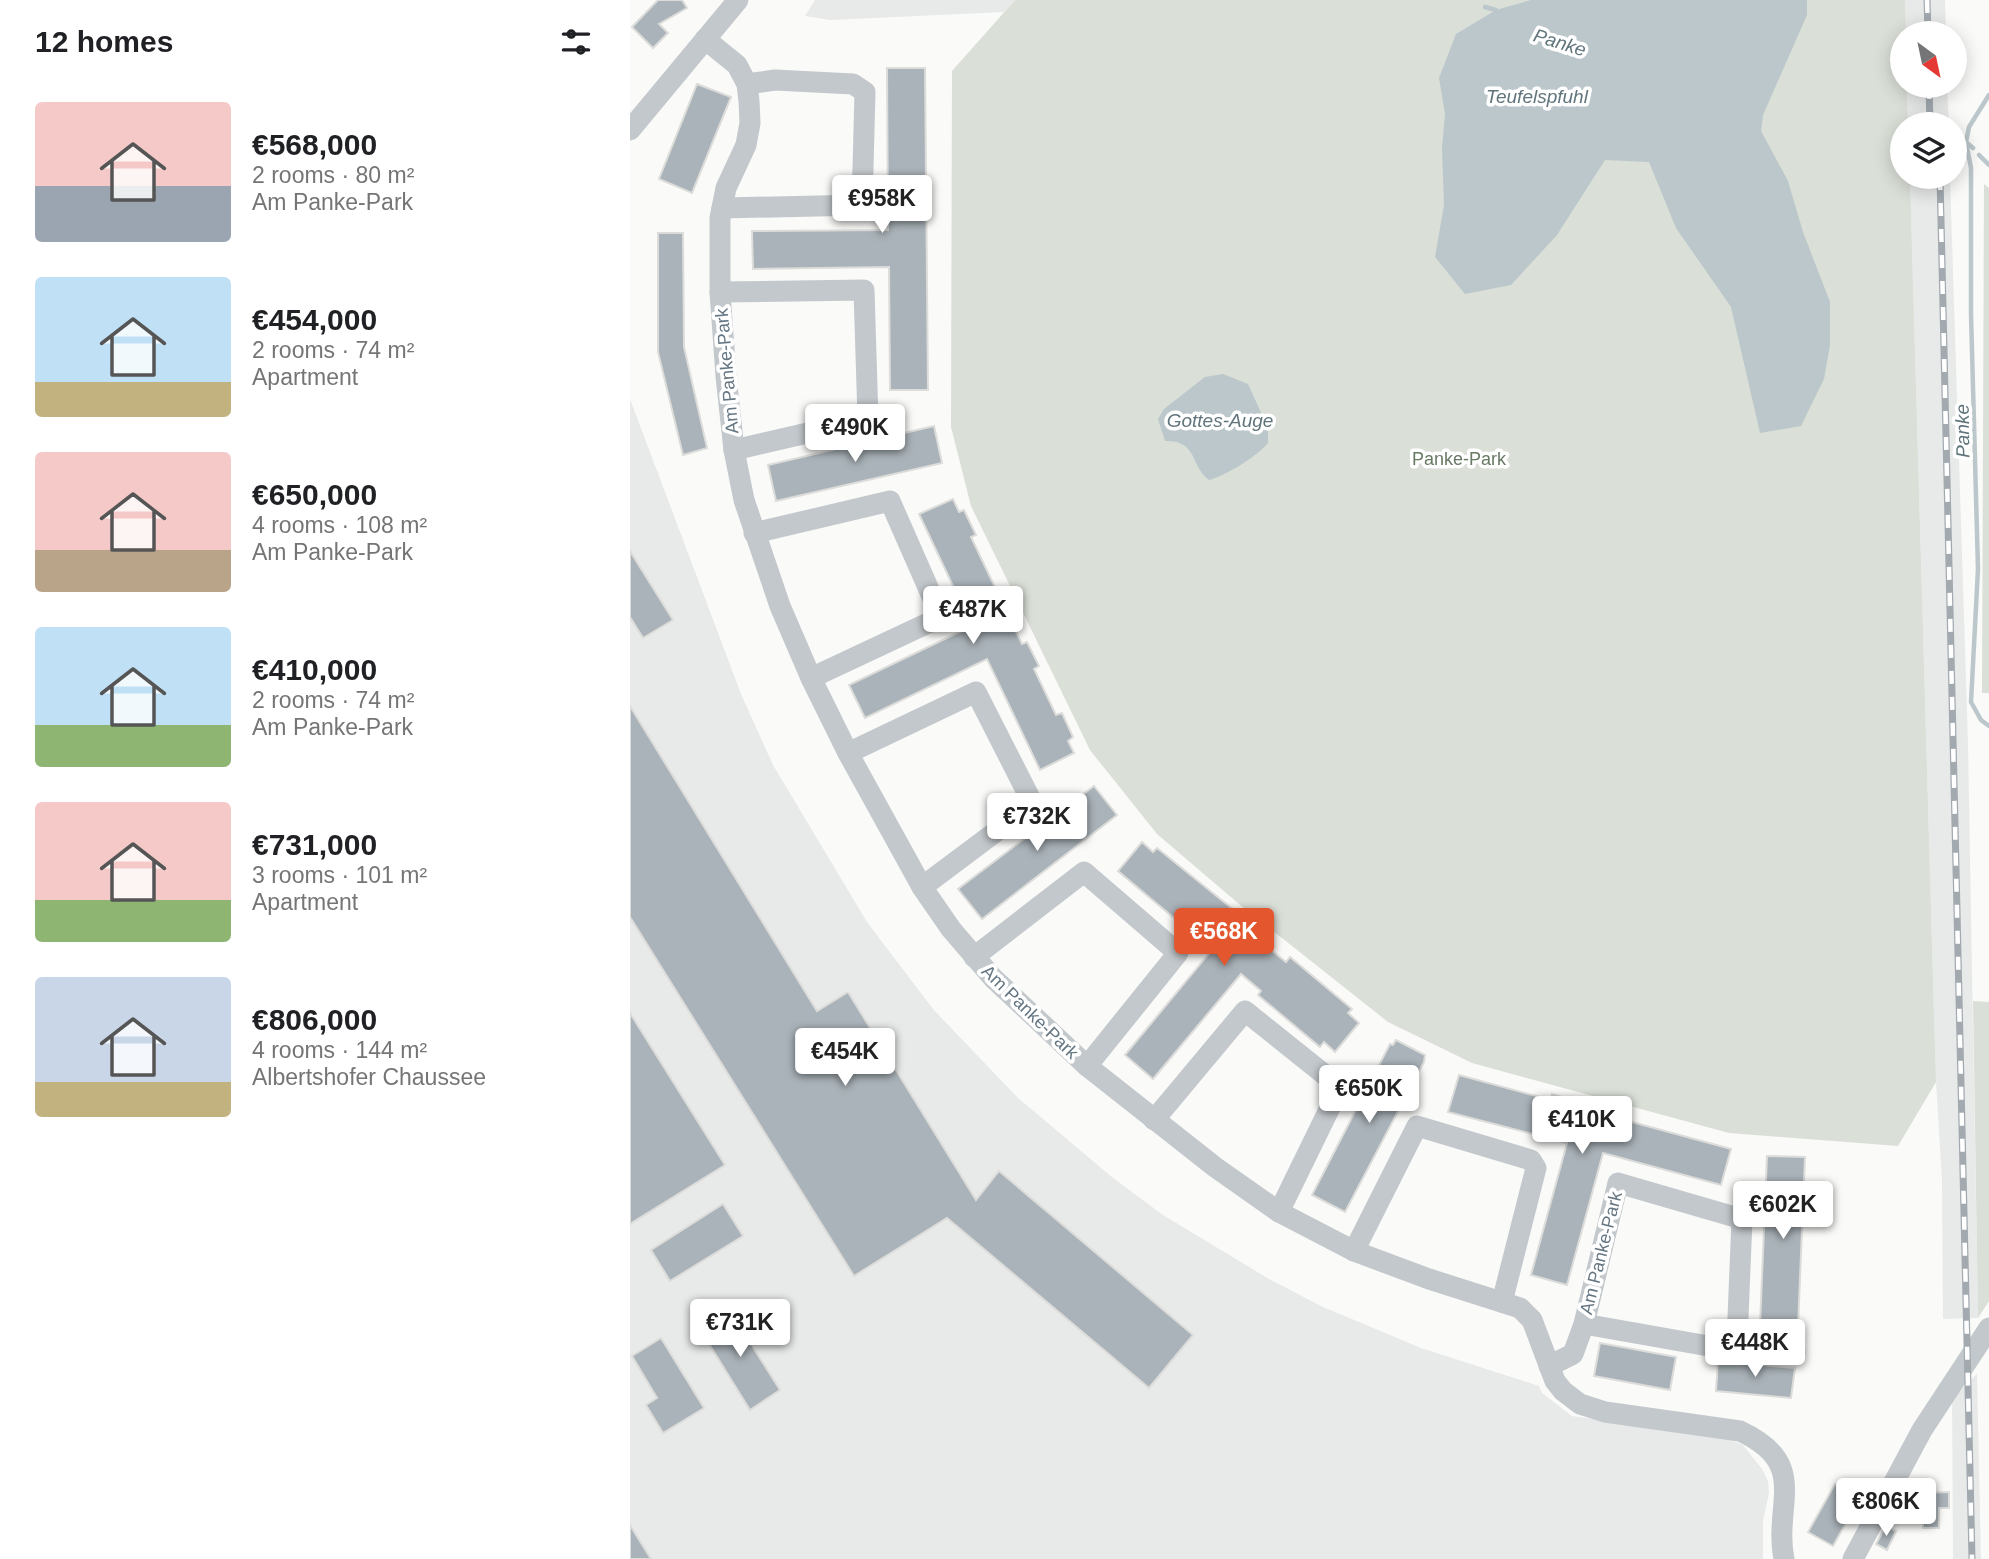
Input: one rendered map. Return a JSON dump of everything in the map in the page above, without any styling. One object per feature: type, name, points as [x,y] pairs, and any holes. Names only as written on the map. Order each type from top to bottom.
[{"type":"street","points":[[630,130],[738,0]]},
{"type":"street","points":[[705,39],[737,65],[747,84],[775,80],[853,84],[865,92],[862,205],[722,208]]},
{"type":"street","name":"Am Panke-Park","points":[[747,84],[750,123],[746,145],[726,188],[722,208],[720,292],[734,450],[744,500],[780,606],[811,678],[848,753],[922,887],[951,929],[974,957],[1087,1066],[1154,1120],[1279,1212],[1354,1251],[1429,1279],[1520,1308],[1532,1320],[1549,1366],[1563,1391],[1580,1404],[1605,1412],[1740,1431],[1760,1440],[1772,1454],[1786,1482],[1780,1539],[1784,1559]]},
{"type":"street","name":"Am Panke-Park","points":[[720,292],[864,290],[868,419],[734,450]]},
{"type":"street","points":[[754,533],[890,501],[941,617],[811,678]]},
{"type":"street","points":[[848,753],[976,692],[1033,804],[922,887]]},
{"type":"street","name":"Am Panke-Park","points":[[974,957],[1083,873],[1178,953],[1087,1066]]},
{"type":"street","points":[[1154,1120],[1245,1011],[1340,1087],[1279,1212]]},
{"type":"street","points":[[1354,1251],[1417,1126],[1531,1160],[1536,1168],[1502,1302]]},
{"type":"street","name":"Am Panke-Park","points":[[1549,1366],[1573,1354],[1584,1324],[1618,1183],[1742,1219],[1737,1342]]},
{"type":"street","name":"Am Panke-Park","points":[[1584,1324],[1714,1347],[1737,1342],[1794,1352]]},
{"type":"street","points":[[1853,1559],[1922,1430],[1989,1328]]},
{"type":"shaded area","points":[[815,0],[1015,0],[1004,12],[830,20],[805,16]]},
{"type":"shaded area","points":[[1905,0],[1945,0],[1946,21],[1906,21]]},
{"type":"shaded area","points":[[1907,98],[1948,98],[1948,112],[1908,112]]},
{"type":"shaded area","points":[[1910,189],[1950,189],[1968,743],[1978,1318],[1943,1319],[1942,1180],[1936,1082]]},
{"type":"shaded area","points":[[630,399],[741,694],[773,765],[867,922],[933,1009],[1017,1097],[1113,1178],[1163,1215],[1269,1279],[1323,1307],[1421,1348],[1539,1386],[1542,1393],[1572,1416],[1729,1439],[1743,1445],[1768,1481],[1769,1493],[1763,1521],[1763,1559],[630,1559]]},
{"type":"shaded area","points":[[1977,1374],[1981,1559],[1953,1559],[1952,1398]]},
{"type":"green space","name":"Panke-Park","points":[[1015,0],[1905,0],[1906,21],[1890,21],[1890,98],[1907,98],[1908,112],[1890,112],[1890,189],[1910,189],[1936,1082],[1898,1146],[1729,1133],[1472,1063],[1388,1022],[1239,904],[1157,834],[1090,750],[971,506],[951,427],[952,71]]},
{"type":"green space","points":[[1984,184],[1989,188],[1989,693],[1982,693]]},
{"type":"green space","points":[[1973,1001],[1989,1002],[1989,1301],[1978,1318]]},
{"type":"water","name":"Teufelspfuhl","points":[[1531,0],[1807,0],[1807,15],[1763,115],[1761,131],[1788,181],[1803,232],[1830,302],[1830,345],[1824,379],[1801,426],[1760,433],[1731,307],[1676,228],[1649,162],[1605,160],[1557,235],[1511,285],[1465,294],[1435,257],[1444,205],[1442,148],[1445,114],[1439,78],[1456,34],[1496,10]]},
{"type":"water","name":"Gottes-Auge","points":[[1223,374],[1248,384],[1268,428],[1268,443],[1241,465],[1209,480],[1188,449],[1176,442],[1165,441],[1158,419],[1164,409],[1205,377]]},
{"type":"building","points":[[658,0],[682,0],[687,8],[659,24],[668,33],[653,48],[632,27]]},
{"type":"building","points":[[887,68],[925,68],[928,390],[890,390],[889,267],[753,269],[752,231],[888,230]]},
{"type":"building","points":[[697,84],[731,97],[692,193],[659,179]]},
{"type":"building","points":[[658,233],[683,233],[684,347],[707,448],[683,455],[658,352]]},
{"type":"building","points":[[934,426],[942,463],[776,501],[768,465]]},
{"type":"building","points":[[953,499],[959,512],[964,510],[976,535],[971,537],[1022,644],[1027,642],[1039,666],[1034,669],[1056,715],[1062,713],[1073,737],[1068,741],[1074,753],[1040,770],[987,659],[865,718],[849,685],[972,626],[919,514]]},
{"type":"building","points":[[630,551],[673,620],[643,638],[630,617]]},
{"type":"building","points":[[630,706],[817,1011],[848,992],[976,1200],[999,1171],[1193,1335],[1149,1388],[947,1218],[854,1276],[630,917]]},
{"type":"building","points":[[1094,786],[1117,815],[982,919],[958,889]]},
{"type":"building","points":[[1142,842],[1153,852],[1157,848],[1240,915],[1236,921],[1286,962],[1290,957],[1352,1009],[1348,1013],[1359,1023],[1335,1052],[1324,1042],[1320,1047],[1258,995],[1261,991],[1241,974],[1153,1079],[1125,1055],[1212,950],[1118,871]]},
{"type":"building","points":[[630,1013],[725,1165],[630,1224]]},
{"type":"building","points":[[1396,1040],[1425,1055],[1424,1062],[1345,1212],[1312,1195],[1390,1044],[1393,1045]]},
{"type":"building","points":[[1459,1075],[1551,1100],[1552,1094],[1589,1105],[1588,1110],[1731,1149],[1721,1185],[1603,1153],[1567,1285],[1531,1275],[1567,1143],[1448,1112]]},
{"type":"building","points":[[1767,1156],[1805,1157],[1798,1327],[1760,1325]]},
{"type":"building","points":[[723,1204],[743,1236],[670,1281],[651,1250]]},
{"type":"building","points":[[729,1309],[780,1390],[750,1410],[699,1328]]},
{"type":"building","points":[[661,1338],[704,1408],[663,1433],[646,1405],[657,1398],[632,1356]]},
{"type":"building","points":[[1600,1343],[1676,1357],[1670,1390],[1594,1376]]},
{"type":"building","points":[[1718,1361],[1795,1368],[1791,1398],[1716,1391]]},
{"type":"building","points":[[1835,1484],[1860,1498],[1833,1546],[1808,1532]]},
{"type":"building","points":[[1949,1492],[1949,1508],[1939,1508],[1939,1528],[1923,1528],[1923,1493]]},
{"type":"building","points":[[630,1525],[651,1559],[630,1559]]},
{"type":"building","points":[[1886,1526],[1896,1531],[1887,1550],[1876,1544]]},
{"type":"waterway","name":"Panke","points":[[1485,7],[1496,10],[1498,15]]},
{"type":"waterway","points":[[1973,148],[1966,142],[1969,127],[1989,95]]},
{"type":"waterway","name":"Panke","points":[[1967,147],[1971,168],[1971,314],[1978,569],[1971,702],[1981,720],[1989,726]]},
{"type":"waterway","points":[[1979,155],[1989,165]]},
{"type":"railway","points":[[1927,0],[1928,21]]},
{"type":"railway","points":[[1929,98],[1930,112]]},
{"type":"railway","points":[[1940,189],[1972,1559]]}]
